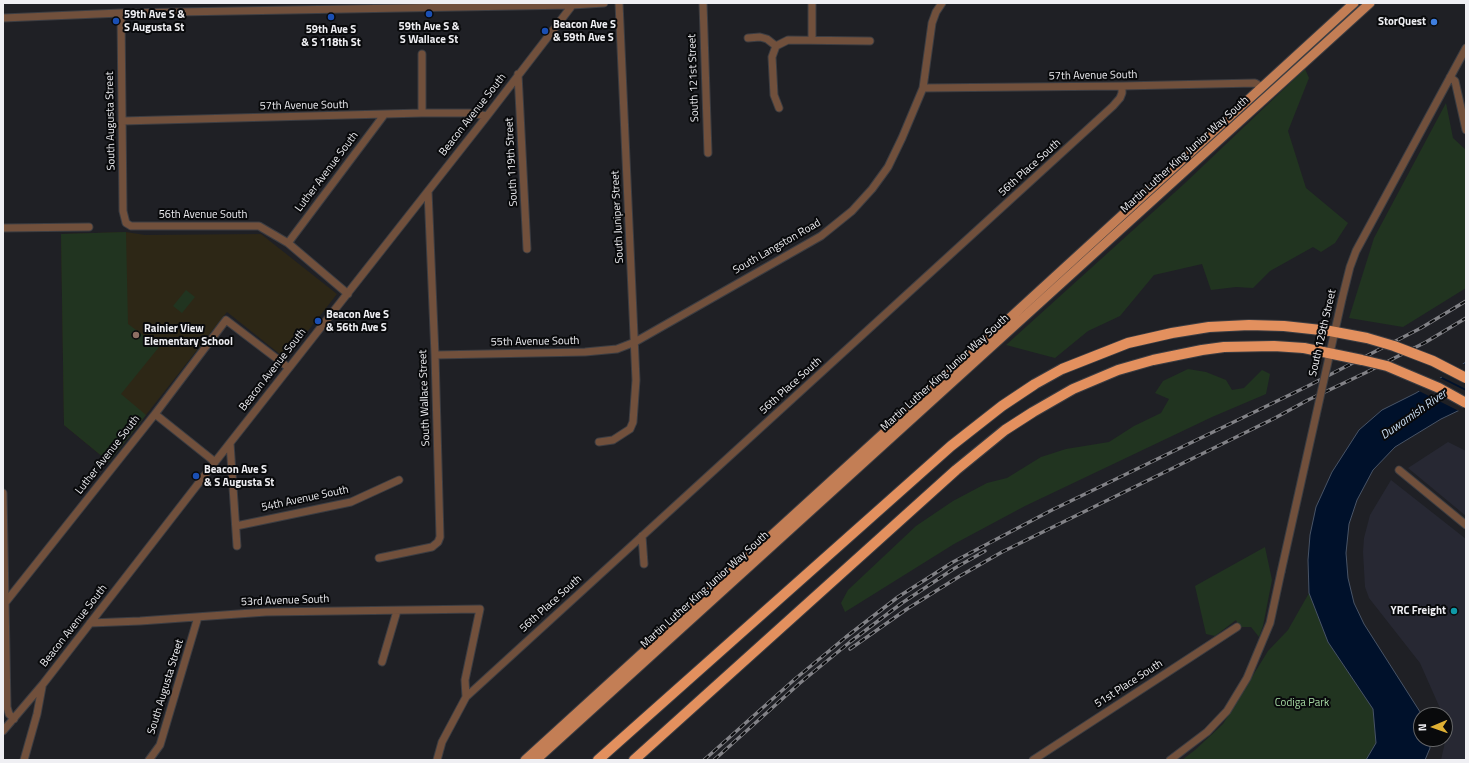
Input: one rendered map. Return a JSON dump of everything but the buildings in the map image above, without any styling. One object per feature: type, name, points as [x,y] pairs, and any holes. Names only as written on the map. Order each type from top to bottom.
[{"type":"highway","points":[[598,760],[951,446],[1002,406],[1035,384],[1062,369],[1128,343],[1172,333],[1209,327],[1250,325],[1284,326],[1330,331],[1367,338],[1394,346],[1433,361],[1466,378]]},
{"type":"highway","points":[[634,760],[956,470],[1005,430],[1073,389],[1118,370],[1152,360],[1224,347],[1274,346],[1304,348],[1387,366],[1439,388],[1466,403]]},
{"type":"main road","name":"Martin Luther King Junior Way South","points":[[525,760],[1354,3]]},
{"type":"main road","name":"Martin Luther King Junior Way South","points":[[536,760],[1370,3]]},
{"type":"street","points":[[3,18],[427,5],[604,3]]},
{"type":"street","name":"South Juniper Street","points":[[600,442],[613,440],[630,429],[633,422],[636,380],[619,3]]},
{"type":"street","name":"South 121st Street","points":[[702,3],[708,153]]},
{"type":"street","points":[[812,3],[812,40]]},
{"type":"street","name":"South Langston Road","points":[[634,342],[821,236],[852,211],[872,189],[888,167],[923,88],[932,23],[940,3]]},
{"type":"street","name":"Beacon Avenue South","points":[[3,731],[43,684],[573,4]]},
{"type":"street","name":"South Augusta Street","points":[[121,14],[124,211],[126,223],[131,226]]},
{"type":"street","points":[[748,38],[760,37],[776,46]]},
{"type":"street","points":[[779,108],[774,95],[772,57],[776,46],[788,40],[870,40]]},
{"type":"street","name":"South 129th Street","points":[[1170,760],[1207,732],[1227,711],[1247,678],[1261,646],[1270,623],[1350,267],[1356,252],[1466,48]]},
{"type":"street","points":[[422,54],[422,113]]},
{"type":"street","name":"South 119th Street","points":[[518,74],[527,249]]},
{"type":"street","points":[[1450,77],[1455,81],[1466,130]]},
{"type":"street","name":"57th Avenue South","points":[[923,88],[1255,83],[1262,87]]},
{"type":"street","name":"56th Place South","points":[[466,697],[1113,106],[1120,98],[1122,86]]},
{"type":"street","name":"57th Avenue South","points":[[122,120],[422,113],[469,113],[487,116]]},
{"type":"street","name":"Luther Avenue South","points":[[288,243],[384,115]]},
{"type":"street","name":"South Wallace Street","points":[[379,558],[429,548],[435,546],[440,540],[435,355],[428,191]]},
{"type":"street","name":"56th Avenue South","points":[[131,226],[259,226],[288,243],[348,294]]},
{"type":"street","points":[[3,228],[89,227]]},
{"type":"street","name":"Luther Avenue South","points":[[4,608],[226,320],[289,368]]},
{"type":"street","name":"55th Avenue South","points":[[435,355],[611,350],[634,342]]},
{"type":"street","points":[[155,414],[215,462]]},
{"type":"street","points":[[230,443],[237,546]]},
{"type":"street","points":[[1399,470],[1466,525]]},
{"type":"street","name":"54th Avenue South","points":[[236,526],[351,502],[399,480]]},
{"type":"street","points":[[3,493],[7,707],[9,714],[14,719]]},
{"type":"street","points":[[642,536],[644,564]]},
{"type":"street","name":"53rd Avenue South","points":[[90,623],[198,618],[266,612],[480,609],[465,680],[466,697]]},
{"type":"street","points":[[382,662],[397,611]]},
{"type":"street","name":"South Augusta Street","points":[[149,760],[160,745],[198,618]]},
{"type":"street","name":"51st Place South","points":[[1033,760],[1237,627]]},
{"type":"street","points":[[24,760],[37,714],[43,684]]},
{"type":"street","points":[[437,760],[442,742],[466,697]]},
{"type":"shaded area","name":"Rainier View Elementary School","points":[[126,232],[145,235],[261,234],[337,294],[286,359],[227,312],[109,462],[64,425],[61,234]]},
{"type":"shaded area","points":[[1448,442],[1466,451],[1466,516],[1408,468]]},
{"type":"shaded area","points":[[1391,480],[1466,539],[1466,760],[1441,760],[1444,747],[1453,747],[1453,707],[1439,707],[1420,663],[1369,598],[1365,587],[1363,552],[1364,538],[1370,515]]},
{"type":"green space","points":[[1305,69],[1309,78],[1288,131],[1306,188],[1348,223],[1335,243],[1321,252],[1313,247],[1270,271],[1253,288],[1236,287],[1211,290],[1202,264],[1154,275],[1120,316],[1088,331],[1055,358],[1006,345],[1184,184]]},
{"type":"green space","points":[[1446,103],[1453,138],[1466,150],[1466,288],[1403,327],[1349,318],[1374,238]]},
{"type":"green space","points":[[126,232],[128,324],[159,347],[121,394],[146,415],[109,462],[64,425],[61,234]]},
{"type":"green space","points":[[186,290],[195,297],[182,313],[173,306]]},
{"type":"green space","points":[[1188,369],[1206,372],[1226,380],[1232,390],[1244,388],[1262,370],[1270,374],[1266,394],[1212,417],[1025,506],[954,544],[845,612],[841,603],[848,590],[916,526],[953,501],[987,483],[1007,478],[1041,457],[1066,449],[1109,442],[1134,426],[1161,413],[1169,399],[1155,393],[1163,381]]},
{"type":"green space","points":[[1265,547],[1272,580],[1263,626],[1259,637],[1251,627],[1239,627],[1236,620],[1215,636],[1206,634],[1195,586]]},
{"type":"green space","name":"Codiga Park","points":[[1309,593],[1328,642],[1373,709],[1376,743],[1366,760],[1182,760],[1223,724],[1268,651],[1288,630]]},
{"type":"water","name":"Duwamish River","points":[[1466,362],[1466,407],[1441,419],[1395,447],[1373,470],[1357,500],[1349,524],[1346,553],[1348,578],[1354,603],[1364,624],[1417,707],[1413,707],[1413,747],[1430,748],[1425,760],[1366,760],[1376,743],[1373,709],[1328,642],[1309,593],[1308,560],[1310,535],[1316,507],[1332,472],[1359,430],[1382,410],[1416,393]]},
{"type":"pier","points":[[1461,363],[1466,365],[1466,389],[1440,376]]},
{"type":"pier","points":[[1438,377],[1466,391],[1466,409],[1461,412],[1417,390]]},
{"type":"railway","points":[[704,760],[795,679],[846,637],[898,597],[953,562],[1052,510],[1306,387],[1421,328],[1466,301]]},
{"type":"railway","points":[[850,649],[907,609],[1002,552],[1365,373],[1426,342],[1466,318]]},
{"type":"railway","points":[[714,760],[800,683],[850,642],[902,603],[955,568],[985,551]]},
{"type":"place","name":"59th Ave S & S Wallace St","points":[[429,14]]},
{"type":"place","name":"59th Ave S & S 118th St","points":[[331,17]]},
{"type":"place","name":"59th Ave S & S Augusta St","points":[[116,21]]},
{"type":"place","name":"StorQuest","points":[[1434,22]]},
{"type":"place","name":"Beacon Ave S & 59th Ave S","points":[[545,31]]},
{"type":"place","name":"Beacon Ave S & 56th Ave S","points":[[318,321]]},
{"type":"place","name":"Rainier View Elementary School","points":[[136,335]]},
{"type":"place","name":"Beacon Ave S & S Augusta St","points":[[196,476]]},
{"type":"place","name":"YRC Freight","points":[[1454,611]]}]
